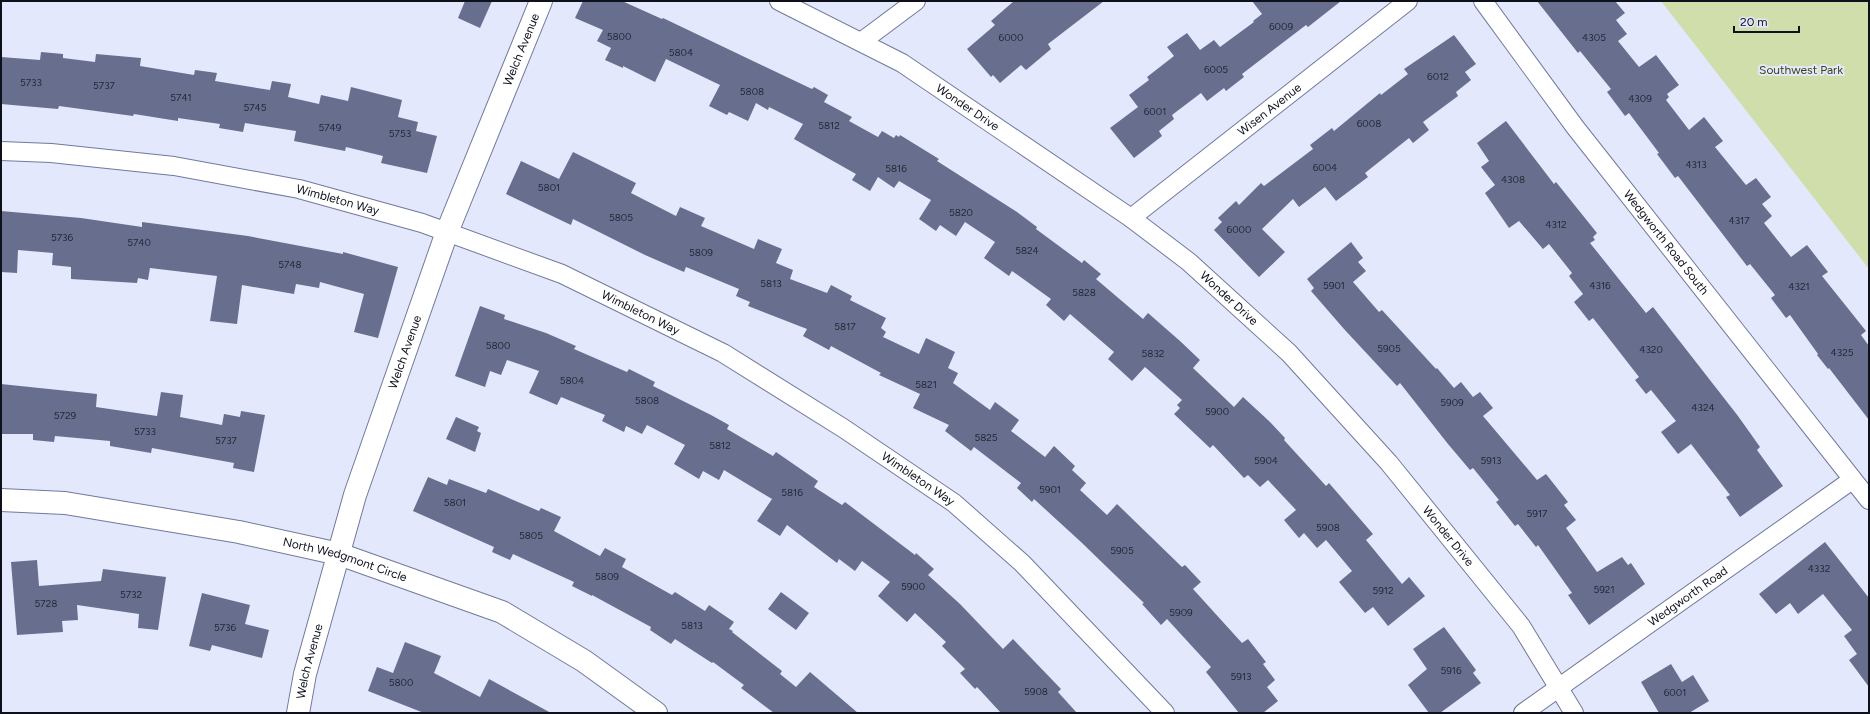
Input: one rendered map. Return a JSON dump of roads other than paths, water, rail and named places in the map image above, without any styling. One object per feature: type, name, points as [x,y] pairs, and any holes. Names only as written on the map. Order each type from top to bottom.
[{"type":"street","name":"Welch Avenue","points":[[298,713],[305,674],[355,495],[447,232],[541,1]]},
{"type":"street","name":"Wonder Drive","points":[[779,1],[902,63],[1131,218],[1189,262],[1288,353],[1389,463],[1521,626],[1574,713]]},
{"type":"street","points":[[861,42],[916,1]]},
{"type":"street","name":"Wisen Avenue","points":[[1131,218],[1408,1]]},
{"type":"street","name":"Wedgworth Road South","points":[[1483,1],[1575,127],[1869,500]]},
{"type":"street","name":"Wimbleton Way","points":[[1,151],[51,153],[174,166],[299,189],[422,223],[562,274],[723,353],[856,437],[954,503],[1011,553],[1165,713]]},
{"type":"street","name":"Wedgworth Road","points":[[1523,713],[1852,480]]},
{"type":"street","name":"North Wedgmont Circle","points":[[1,500],[65,503],[239,532],[339,554],[502,612],[584,661],[656,713]]},
{"type":"park label","name":"Southwest Park","points":[[1801,70]]}]
